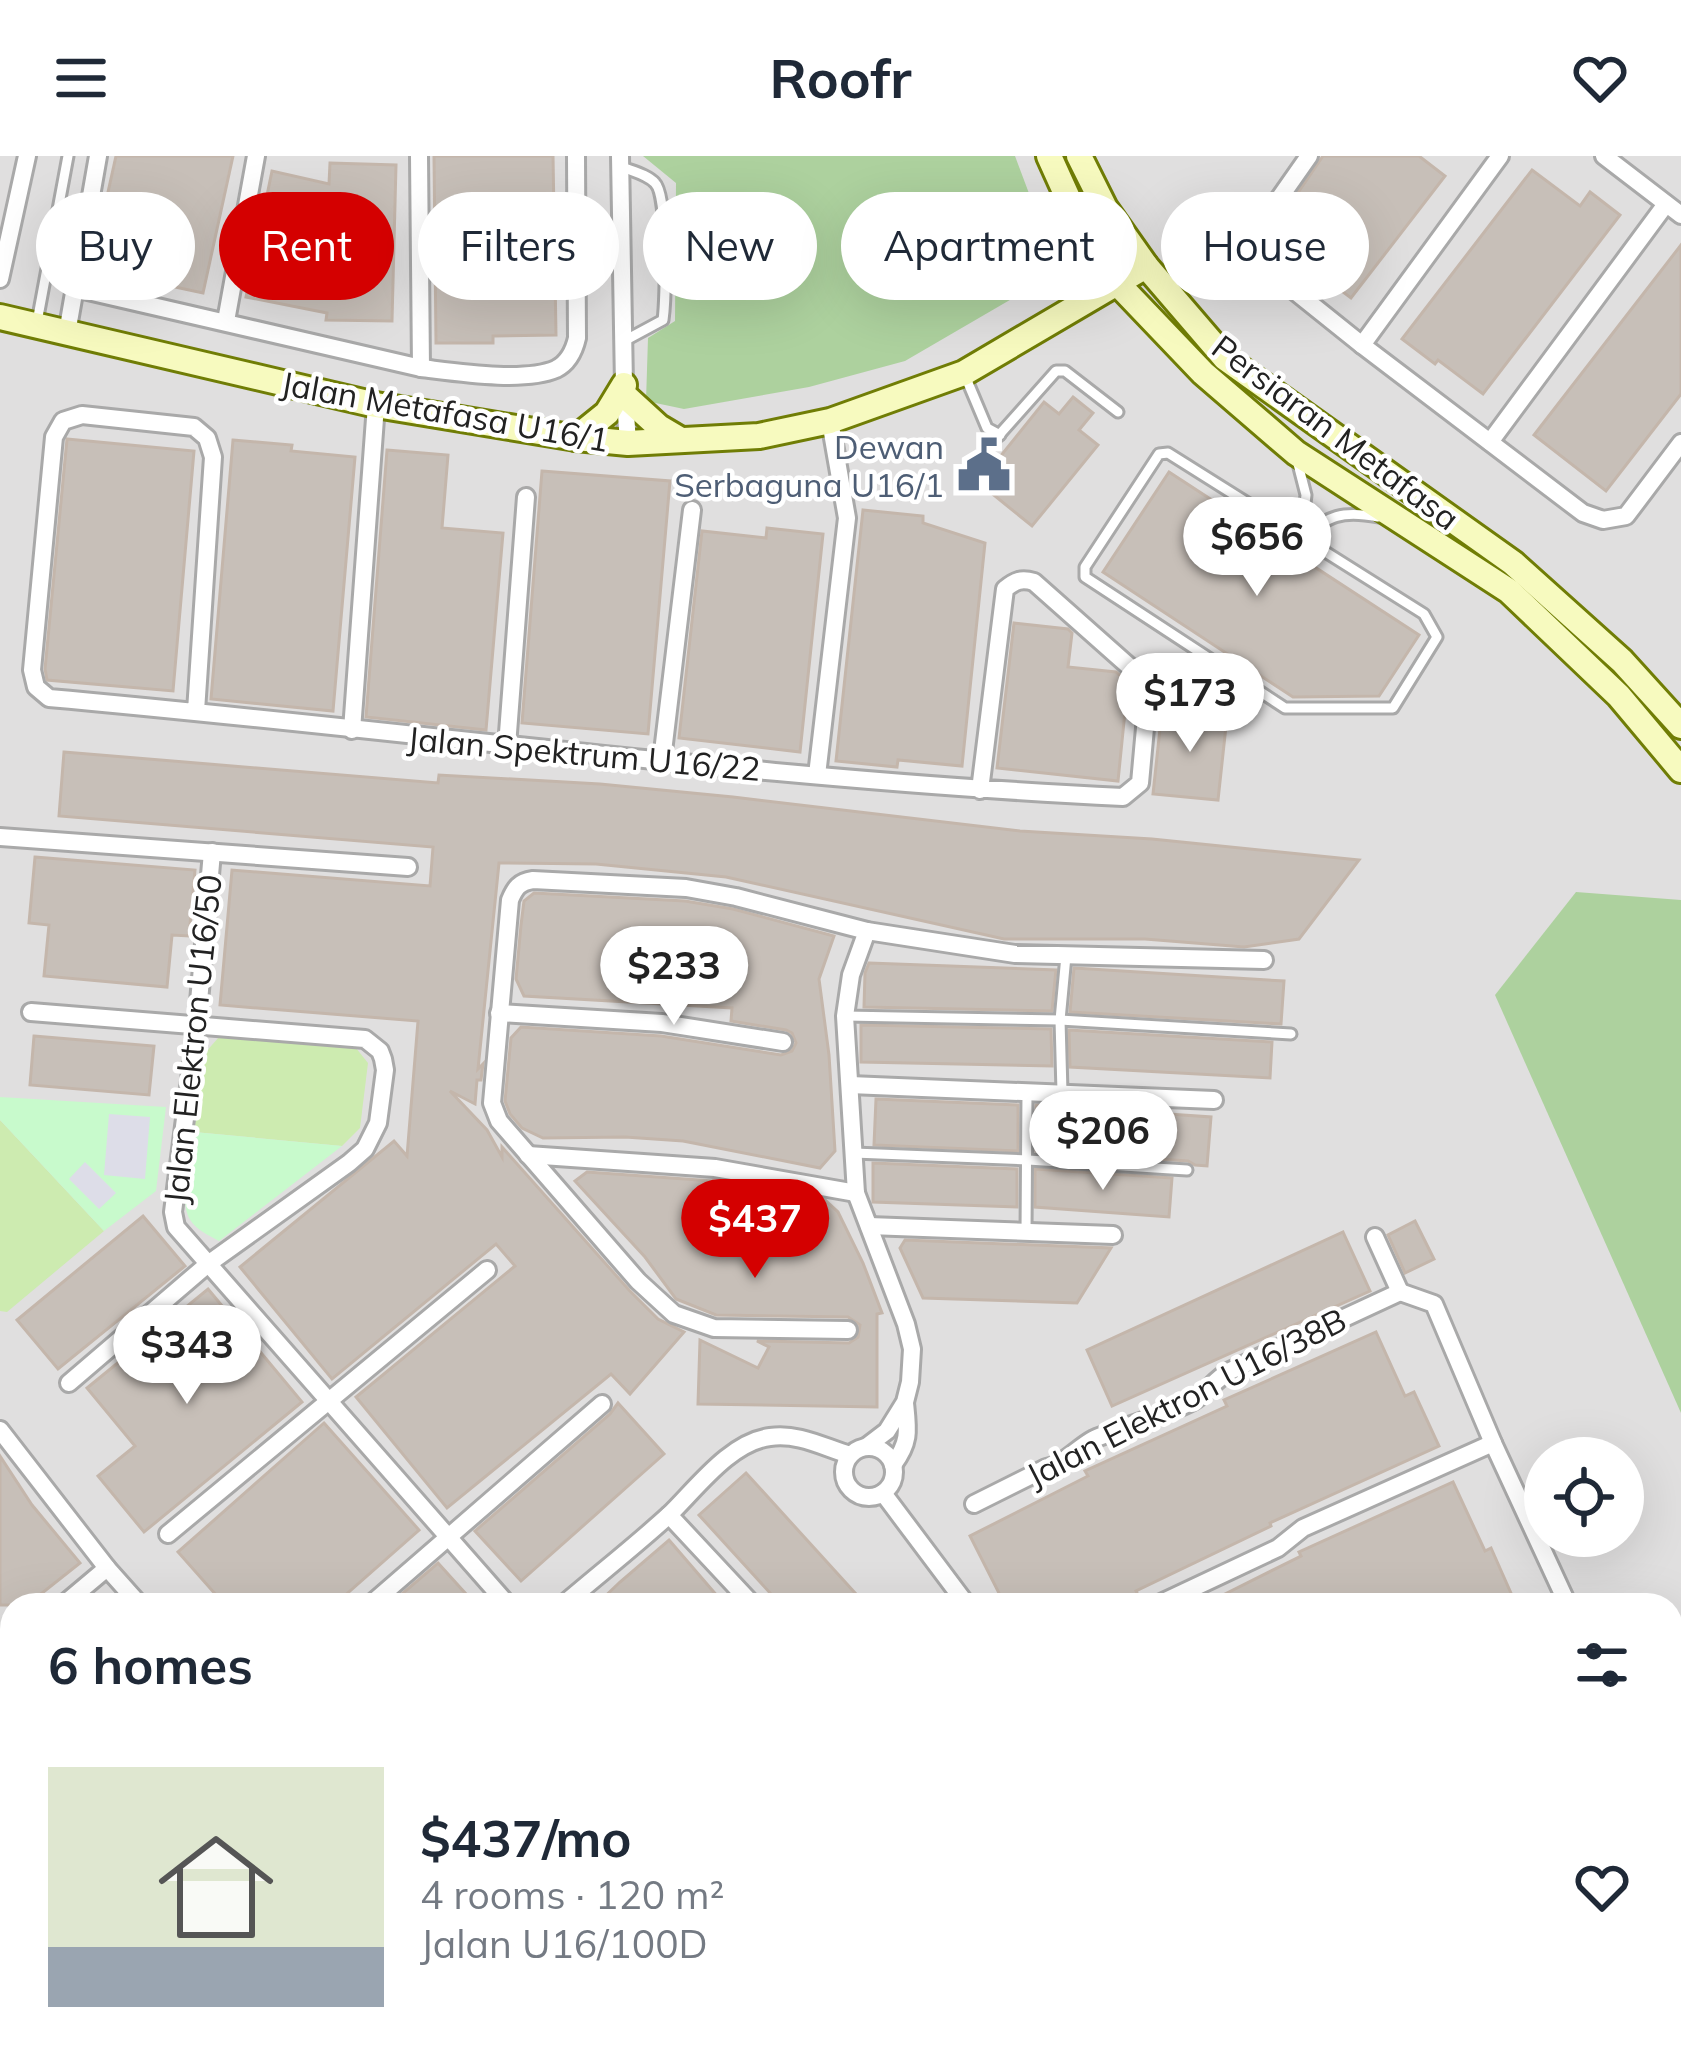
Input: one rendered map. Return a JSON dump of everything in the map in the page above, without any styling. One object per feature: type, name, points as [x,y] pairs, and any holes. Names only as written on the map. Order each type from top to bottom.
[{"type":"main road","name":"Persiaran Metafasa","points":[[1049,156],[1065,192]]},
{"type":"main road","name":"Persiaran Metafasa","points":[[1079,156],[1105,208],[1146,266],[1225,358],[1513,563],[1622,661],[1681,725]]},
{"type":"main road","name":"Jalan Metafasa U16/1","points":[[1137,272],[1146,266]]},
{"type":"main road","name":"Jalan Metafasa U16/1","points":[[1,321],[376,405],[575,438],[628,442],[759,436],[830,421],[964,373],[1090,300]]},
{"type":"main road","name":"Persiaran Metafasa","points":[[1133,300],[1203,373],[1296,453],[1508,591],[1619,696],[1681,770]]},
{"type":"main road","points":[[575,438],[596,424],[624,390],[659,427],[681,440]]},
{"type":"street","points":[[0,280],[27,156]]},
{"type":"street","points":[[92,192],[98,156]]},
{"type":"street","points":[[226,321],[256,156]]},
{"type":"street","points":[[418,156],[421,368]]},
{"type":"street","points":[[130,300],[421,368],[520,375],[556,369],[566,362],[577,338],[576,156]]},
{"type":"street","points":[[1309,156],[1255,233],[1252,249],[1261,264],[1362,345],[1583,513],[1603,520],[1626,517],[1681,443]]},
{"type":"street","points":[[1362,345],[1501,156]]},
{"type":"street","points":[[1490,442],[1673,209],[1604,156]]},
{"type":"street","points":[[620,161],[628,442]]},
{"type":"street","points":[[67,333],[73,300]]},
{"type":"street","points":[[352,730],[376,405]]},
{"type":"street","name":"Jalan Spektrum U16/22","points":[[196,711],[213,457],[207,438],[194,427],[140,419],[82,415],[63,421],[54,437],[32,670],[35,687],[49,698],[817,775],[980,790],[1123,797],[1140,783],[1149,685],[1025,579],[1005,589],[980,790]]},
{"type":"street","points":[[817,775],[847,518],[830,421]]},
{"type":"street","points":[[507,746],[526,497]]},
{"type":"street","points":[[662,760],[692,510]]},
{"type":"street","points":[[4,837],[408,867]]},
{"type":"street","name":"Jalan Elektron U16/50","points":[[212,852],[173,1220],[497,1593]]},
{"type":"street","points":[[848,1330],[714,1328],[674,1314],[638,1281],[499,1121],[492,1103],[510,900],[516,887],[533,880],[686,888],[867,931],[1015,953],[1264,960]]},
{"type":"street","points":[[867,931],[851,975],[845,1016],[856,1193],[912,1349],[904,1402],[887,1431],[858,1451],[844,1470],[852,1491],[867,1497],[883,1493],[892,1481],[893,1466],[908,1433],[904,1402]]},
{"type":"street","points":[[31,1012],[365,1039],[380,1051],[385,1070],[378,1123],[365,1149],[208,1264],[69,1383]]},
{"type":"street","points":[[500,1013],[662,1023],[784,1042]]},
{"type":"street","points":[[850,1085],[1214,1100]]},
{"type":"street","points":[[528,1155],[716,1168],[856,1193]]},
{"type":"street","points":[[869,1226],[1113,1235]]},
{"type":"street","points":[[1376,1237],[1400,1292],[1434,1304],[1562,1593]]},
{"type":"street","points":[[168,1534],[487,1270]]},
{"type":"street","name":"Jalan Elektron U16/38B","points":[[974,1504],[1058,1466],[1091,1441],[1196,1400],[1219,1377],[1400,1292]]},
{"type":"street","points":[[384,1593],[602,1403]]},
{"type":"street","points":[[0,1430],[129,1593]]},
{"type":"street","points":[[577,1593],[669,1515],[714,1468],[767,1437],[886,1453],[893,1466]]},
{"type":"street","points":[[1182,1593],[1278,1548],[1303,1528],[1493,1443]]},
{"type":"street","points":[[883,1493],[958,1593]]},
{"type":"street","points":[[669,1515],[741,1593]]},
{"type":"street","points":[[77,1593],[107,1568]]},
{"type":"lane","points":[[36,326],[68,156]]},
{"type":"lane","points":[[620,161],[657,184],[663,204],[663,320],[622,342]]},
{"type":"lane","points":[[983,453],[1056,371],[1065,371],[1118,412]]},
{"type":"lane","points":[[964,373],[987,428],[1000,435]]},
{"type":"lane","points":[[1168,453],[1301,537],[1424,614],[1436,637],[1393,708],[1285,708],[1085,578],[1085,567],[1160,454],[1168,453]]},
{"type":"lane","points":[[1296,453],[1306,495],[1301,537]]},
{"type":"lane","points":[[1301,537],[1330,516],[1357,513],[1402,522]]},
{"type":"lane","points":[[1062,1092],[1060,1020],[1066,956]]},
{"type":"lane","points":[[845,1016],[1060,1020],[1291,1034]]},
{"type":"lane","points":[[1026,1231],[1027,1091]]},
{"type":"lane","points":[[854,1153],[1186,1171]]},
{"type":"shaded area","points":[[0,156],[1681,156],[1681,1593],[0,1593]]},
{"type":"shaded area","points":[[109,1114],[150,1117],[145,1179],[104,1175]]},
{"type":"shaded area","points":[[85,1162],[116,1193],[99,1209],[69,1179]]},
{"type":"green space","points":[[643,156],[1015,156],[1028,192],[841,192],[841,300],[1010,300],[905,361],[809,387],[684,409],[646,401],[648,338],[675,321],[675,300],[817,300],[817,192],[676,192],[676,183]]},
{"type":"green space","points":[[1576,892],[1681,900],[1681,1413],[1495,995]]},
{"type":"green space","points":[[219,1037],[356,1048],[368,1063],[360,1128],[342,1146],[194,1132],[204,1054]]},
{"type":"green space","points":[[0,1097],[166,1107],[156,1191],[104,1231],[0,1120]]},
{"type":"green space","points":[[0,1120],[104,1231],[7,1312],[0,1311]]},
{"type":"green space","points":[[194,1132],[342,1146],[219,1241],[193,1224],[186,1211]]},
{"type":"building","points":[[116,156],[233,156],[225,192],[219,192],[219,220],[203,293],[195,291],[195,192],[108,192]]},
{"type":"building","points":[[434,156],[553,156],[554,192],[434,192]]},
{"type":"building","points":[[1323,156],[1419,156],[1445,176],[1369,275],[1369,192],[1298,192]]},
{"type":"building","points":[[330,163],[396,165],[394,243],[394,192],[268,192],[272,171],[329,184]]},
{"type":"building","points":[[1532,170],[1580,206],[1590,192],[1620,215],[1483,394],[1402,339]]},
{"type":"building","points":[[1681,245],[1681,394],[1606,491],[1534,435]]},
{"type":"building","points":[[261,300],[393,300],[392,321],[326,320],[327,313]]},
{"type":"building","points":[[436,300],[555,300],[556,335],[493,336],[493,343],[436,343]]},
{"type":"building","points":[[1073,397],[1093,413],[1079,430],[1098,445],[1032,526],[979,483],[1044,402],[1059,414]]},
{"type":"building","points":[[67,439],[194,451],[173,691],[47,680]]},
{"type":"building","points":[[233,440],[355,457],[333,711],[211,699]]},
{"type":"building","points":[[387,450],[448,455],[442,528],[503,533],[486,730],[366,717]]},
{"type":"building","points":[[542,471],[670,481],[648,734],[522,723]]},
{"type":"building","points":[[1169,472],[1419,635],[1379,696],[1293,697],[1103,572]]},
{"type":"building","points":[[863,510],[923,516],[923,523],[985,543],[962,766],[836,761]]},
{"type":"building","points":[[767,528],[823,534],[800,752],[679,738],[702,531],[766,538]]},
{"type":"building","points":[[1014,623],[1068,629],[1072,633],[1068,667],[1116,672],[1128,682],[1118,781],[997,768]]},
{"type":"building","points":[[1162,710],[1227,717],[1218,800],[1153,794]]},
{"type":"building","points":[[64,752],[438,783],[439,775],[600,784],[1020,831],[1359,860],[1299,939],[1244,947],[1145,939],[1004,939],[726,877],[596,864],[499,863],[478,1069],[483,1064],[475,1104],[450,1091],[487,1130],[502,1157],[502,1147],[629,1290],[658,1319],[684,1332],[630,1394],[611,1374],[447,1508],[356,1397],[515,1266],[496,1244],[332,1379],[240,1267],[394,1141],[407,1156],[418,1021],[220,1005],[232,870],[430,886],[433,847],[59,816]]},
{"type":"building","points":[[35,857],[195,870],[189,936],[172,935],[167,987],[44,976],[49,925],[29,923]]},
{"type":"building","points":[[534,893],[685,901],[834,936],[819,979],[835,1151],[820,1168],[683,1141],[543,1138],[522,1128],[505,1101],[511,1038],[521,1027],[661,1036],[781,1055],[792,1051],[796,1043],[786,1030],[731,1021],[732,1008],[524,996],[516,979],[521,925],[524,901]]},
{"type":"building","points":[[869,963],[1056,970],[1052,1011],[864,1007]]},
{"type":"building","points":[[1074,968],[1284,981],[1281,1024],[1070,1012]]},
{"type":"building","points":[[861,1025],[1051,1029],[1052,1066],[861,1062]]},
{"type":"building","points":[[1069,1030],[1272,1042],[1270,1078],[1070,1067]]},
{"type":"building","points":[[34,1036],[154,1046],[149,1095],[30,1085]]},
{"type":"building","points":[[876,1099],[1018,1105],[1018,1151],[874,1145]]},
{"type":"building","points":[[1036,1105],[1211,1117],[1207,1166],[1036,1151]]},
{"type":"building","points":[[873,1163],[1017,1169],[1017,1207],[873,1202]]},
{"type":"building","points":[[1035,1169],[1172,1178],[1169,1217],[1035,1207]]},
{"type":"building","points":[[587,1172],[713,1181],[825,1200],[838,1212],[882,1313],[877,1314],[877,1407],[698,1404],[700,1340],[758,1368],[769,1347],[757,1341],[849,1343],[858,1337],[860,1325],[848,1317],[716,1315],[676,1299],[645,1257],[575,1181]]},
{"type":"building","points":[[143,1216],[185,1266],[58,1369],[17,1320]]},
{"type":"building","points":[[1415,1221],[1434,1259],[1405,1273],[1388,1235]]},
{"type":"building","points":[[1343,1232],[1370,1291],[1112,1406],[1087,1350]]},
{"type":"building","points":[[905,1240],[1111,1248],[1077,1303],[923,1298],[900,1248]]},
{"type":"building","points":[[208,1289],[302,1402],[144,1532],[98,1476],[135,1446],[87,1388]]},
{"type":"building","points":[[1376,1332],[1405,1396],[1414,1392],[1439,1446],[1270,1523],[1137,1593],[999,1593],[970,1536],[1088,1476],[1085,1471],[1227,1406],[1224,1400]]},
{"type":"building","points":[[618,1403],[664,1454],[521,1581],[475,1531]]},
{"type":"building","points":[[324,1423],[419,1530],[348,1593],[214,1593],[178,1552]]},
{"type":"building","points":[[0,1456],[32,1505],[80,1563],[42,1593],[0,1593]]},
{"type":"building","points":[[746,1473],[855,1593],[770,1593],[699,1515]]},
{"type":"building","points":[[1453,1482],[1511,1593],[1227,1593],[1301,1556],[1299,1552]]},
{"type":"building","points":[[669,1540],[715,1593],[609,1593]]},
{"type":"building","points":[[438,1563],[465,1593],[403,1593]]},
{"type":"place","name":"Dewan Serbaguna U16/1","points":[[984,465]]}]
